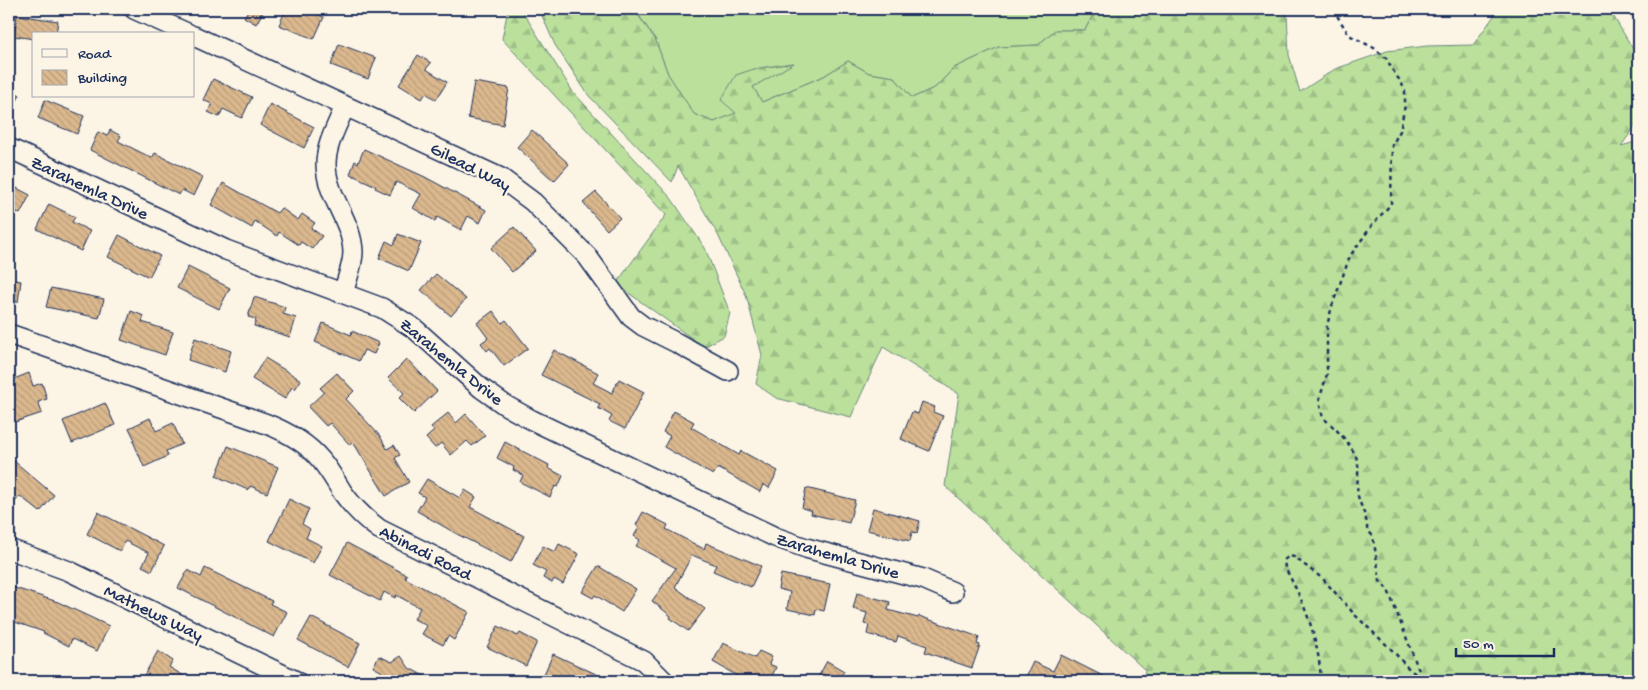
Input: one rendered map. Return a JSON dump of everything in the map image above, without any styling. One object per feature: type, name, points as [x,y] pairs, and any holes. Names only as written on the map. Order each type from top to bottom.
[{"type":"street","points":[[134,9],[185,32]]},
{"type":"street","name":"Gilead Way","points":[[195,36],[488,171],[514,186],[533,202],[587,256],[636,322],[728,371]]},
{"type":"street","points":[[343,292],[352,258],[352,244],[330,186],[326,162],[329,146],[345,106]]},
{"type":"street","name":"Zarahemla Drive","points":[[9,148],[226,250],[382,308],[430,341],[492,397],[532,420],[775,537],[806,548],[923,579],[952,592]]},
{"type":"street","name":"Abinadi Road","points":[[9,334],[290,434],[311,449],[349,502],[379,529],[644,661],[664,681]]},
{"type":"street","name":"Mathews Way","points":[[9,549],[69,571],[296,681]]},
{"type":"path","points":[[1333,9],[1349,35],[1374,48],[1386,58],[1403,86],[1405,105],[1400,131],[1392,145],[1391,204],[1373,224],[1350,256],[1327,326],[1327,374],[1319,401],[1323,418],[1334,427],[1357,458],[1357,489],[1362,510],[1368,521],[1367,530],[1373,536],[1380,581],[1388,590],[1418,666],[1420,677]]},
{"type":"path","points":[[1320,681],[1320,666],[1308,612],[1285,568],[1284,560],[1288,556],[1294,557],[1323,580],[1354,616],[1423,681]]},
{"type":"green space","points":[[508,9],[521,9],[573,92],[671,198],[705,248],[730,313],[724,336],[704,347],[616,284],[666,215],[502,39]]},
{"type":"green space","points":[[539,9],[654,9],[638,15],[655,39],[668,74],[694,114],[714,122],[736,113],[721,100],[736,75],[754,69],[794,63],[753,87],[762,102],[824,76],[848,61],[869,73],[894,77],[912,98],[936,87],[954,68],[999,47],[1038,45],[1055,30],[1085,30],[1096,9],[1285,9],[1287,14],[1289,55],[1300,92],[1335,69],[1387,51],[1427,46],[1473,45],[1499,9],[1609,9],[1639,59],[1639,121],[1621,146],[1639,141],[1639,681],[1143,681],[1145,670],[945,486],[959,394],[883,347],[851,417],[776,398],[756,384],[762,355],[746,295],[718,235],[678,166],[672,182],[589,96],[555,45]]},
{"type":"green space","points":[[654,9],[1096,9],[1085,30],[1055,30],[1038,45],[999,47],[954,68],[936,87],[912,98],[894,77],[869,73],[848,61],[824,76],[762,102],[753,87],[792,63],[754,69],[737,113],[714,122],[694,115],[668,74],[655,39],[638,14]]},
{"type":"building","points":[[249,9],[258,9],[263,12],[256,24],[244,17]]},
{"type":"building","points":[[286,9],[303,9],[324,17],[314,39],[279,25]]},
{"type":"building","points":[[17,15],[58,21],[56,32],[32,32],[32,39],[14,36]]},
{"type":"building","points":[[339,44],[376,58],[368,79],[331,65]]},
{"type":"building","points":[[418,55],[431,63],[426,69],[447,82],[436,100],[426,93],[422,99],[399,85]]},
{"type":"building","points":[[213,79],[252,97],[242,118],[223,109],[219,117],[208,112],[212,104],[203,100]]},
{"type":"building","points":[[474,82],[509,88],[503,125],[468,118]]},
{"type":"building","points":[[9,88],[20,95],[9,115]]},
{"type":"building","points":[[45,100],[84,116],[77,134],[38,118]]},
{"type":"building","points":[[270,104],[314,127],[304,148],[260,125]]},
{"type":"building","points":[[110,130],[121,136],[118,141],[152,158],[155,153],[203,177],[194,196],[182,190],[179,195],[90,150],[98,132],[107,136]]},
{"type":"building","points":[[532,130],[569,164],[554,181],[517,147]]},
{"type":"building","points":[[364,149],[425,177],[486,210],[480,223],[468,216],[461,230],[437,217],[435,221],[413,208],[421,194],[396,182],[390,195],[350,174],[355,161],[358,163]]},
{"type":"building","points":[[223,183],[277,213],[281,208],[298,220],[302,214],[315,223],[311,228],[322,236],[312,249],[301,242],[299,245],[279,232],[277,236],[255,221],[252,228],[211,205]]},
{"type":"building","points":[[9,184],[30,195],[20,214],[9,208]]},
{"type":"building","points":[[596,192],[620,218],[607,230],[583,203]]},
{"type":"building","points":[[49,204],[75,217],[72,222],[90,231],[81,251],[37,229]]},
{"type":"building","points":[[514,227],[536,251],[512,272],[491,248]]},
{"type":"building","points":[[398,234],[421,243],[409,271],[379,258],[386,241],[394,245]]},
{"type":"building","points":[[119,235],[160,256],[149,277],[108,257]]},
{"type":"building","points":[[188,267],[230,288],[219,309],[177,288]]},
{"type":"building","points":[[436,274],[466,299],[451,316],[421,290]]},
{"type":"building","points":[[9,279],[21,281],[18,302],[9,300]]},
{"type":"building","points":[[51,288],[104,299],[99,318],[46,307]]},
{"type":"building","points":[[254,297],[285,307],[283,314],[296,318],[290,337],[254,326],[256,319],[248,317]]},
{"type":"building","points":[[131,311],[144,316],[142,322],[173,332],[165,355],[121,340]]},
{"type":"building","points":[[493,311],[502,323],[506,320],[528,348],[504,366],[490,348],[487,351],[481,343],[488,338],[477,323]]},
{"type":"building","points":[[323,323],[351,335],[352,331],[379,343],[374,354],[364,350],[359,361],[315,342]]},
{"type":"building","points":[[195,338],[231,351],[225,372],[188,360]]},
{"type":"building","points":[[554,350],[598,373],[593,383],[612,393],[619,379],[644,392],[625,429],[609,421],[612,416],[598,408],[600,404],[541,375]]},
{"type":"building","points":[[265,358],[301,380],[295,389],[292,387],[285,399],[252,379]]},
{"type":"building","points":[[407,359],[437,391],[414,413],[399,398],[404,393],[388,378]]},
{"type":"building","points":[[29,373],[33,386],[42,383],[47,399],[38,402],[42,413],[9,424],[9,383]]},
{"type":"building","points":[[337,373],[354,391],[346,399],[380,436],[387,449],[394,445],[400,455],[395,458],[409,482],[386,496],[353,442],[350,445],[330,423],[326,426],[308,407],[324,392],[320,388]]},
{"type":"building","points":[[922,402],[935,407],[933,412],[943,416],[929,451],[901,439],[912,412],[918,414]]},
{"type":"building","points":[[105,403],[115,425],[72,443],[63,421]]},
{"type":"building","points":[[674,411],[694,422],[691,427],[739,455],[741,451],[778,471],[769,488],[763,484],[760,492],[718,468],[713,475],[664,447],[670,436],[663,432]]},
{"type":"building","points":[[448,413],[456,423],[466,414],[485,436],[472,446],[467,441],[451,455],[441,443],[435,448],[426,438],[434,431],[431,427]]},
{"type":"building","points":[[150,418],[156,431],[173,423],[182,444],[166,451],[168,456],[144,467],[129,428]]},
{"type":"building","points":[[505,442],[549,465],[548,468],[563,476],[558,487],[555,486],[550,497],[520,482],[523,475],[513,470],[514,467],[497,458]]},
{"type":"building","points":[[228,446],[278,467],[267,493],[250,486],[248,490],[216,476]]},
{"type":"building","points":[[14,461],[54,495],[40,512],[20,496],[9,509],[9,468]]},
{"type":"building","points":[[427,479],[460,498],[465,490],[476,497],[470,507],[524,536],[511,562],[417,511],[425,497],[418,493]]},
{"type":"building","points":[[806,488],[855,500],[849,523],[811,514],[812,511],[802,508]]},
{"type":"building","points":[[289,499],[309,509],[302,524],[310,529],[306,538],[322,546],[313,563],[269,541]]},
{"type":"building","points":[[873,508],[920,521],[917,533],[912,532],[910,541],[867,530]]},
{"type":"building","points":[[98,512],[164,546],[152,571],[142,566],[149,553],[125,541],[120,551],[87,534]]},
{"type":"building","points":[[643,512],[668,525],[666,529],[704,549],[706,543],[761,566],[751,587],[713,571],[716,565],[692,555],[675,587],[705,609],[688,631],[670,618],[671,616],[652,601],[676,568],[636,546],[640,540],[634,536],[639,527],[636,525]]},
{"type":"building","points":[[347,543],[407,575],[405,578],[469,612],[454,640],[448,636],[443,645],[422,634],[427,626],[414,619],[420,608],[396,595],[395,598],[384,592],[380,601],[330,575]]},
{"type":"building","points":[[559,544],[579,554],[563,584],[554,579],[552,583],[543,578],[546,572],[533,565],[543,546],[555,552]]},
{"type":"building","points":[[598,566],[636,589],[622,612],[595,595],[593,598],[582,592]]},
{"type":"building","points":[[205,568],[272,601],[270,604],[287,612],[274,637],[178,588],[188,570],[201,577]]},
{"type":"building","points":[[781,574],[830,584],[824,611],[816,609],[815,615],[787,609],[790,592],[778,589]]},
{"type":"building","points":[[9,586],[58,602],[109,626],[97,651],[72,639],[69,646],[44,632],[9,620]]},
{"type":"building","points":[[857,593],[890,602],[888,610],[918,618],[919,616],[979,637],[977,644],[980,645],[972,668],[925,652],[927,646],[898,636],[896,642],[867,634],[869,625],[864,624],[867,613],[853,609]]},
{"type":"building","points":[[311,617],[360,643],[348,667],[298,640]]},
{"type":"building","points":[[498,626],[518,636],[520,633],[537,642],[526,666],[487,647]]},
{"type":"building","points":[[723,643],[755,658],[759,651],[772,657],[769,664],[776,667],[770,681],[740,681],[741,678],[713,662]]},
{"type":"building","points":[[158,651],[173,661],[169,667],[192,681],[149,681],[143,677]]},
{"type":"building","points":[[553,654],[611,681],[541,681]]},
{"type":"building","points":[[1061,655],[1113,681],[1024,681],[1033,662],[1053,671]]},
{"type":"building","points":[[379,656],[392,662],[401,656],[409,668],[434,681],[392,681],[385,678],[381,671],[373,667]]},
{"type":"building","points":[[827,661],[844,671],[838,681],[816,681]]}]
